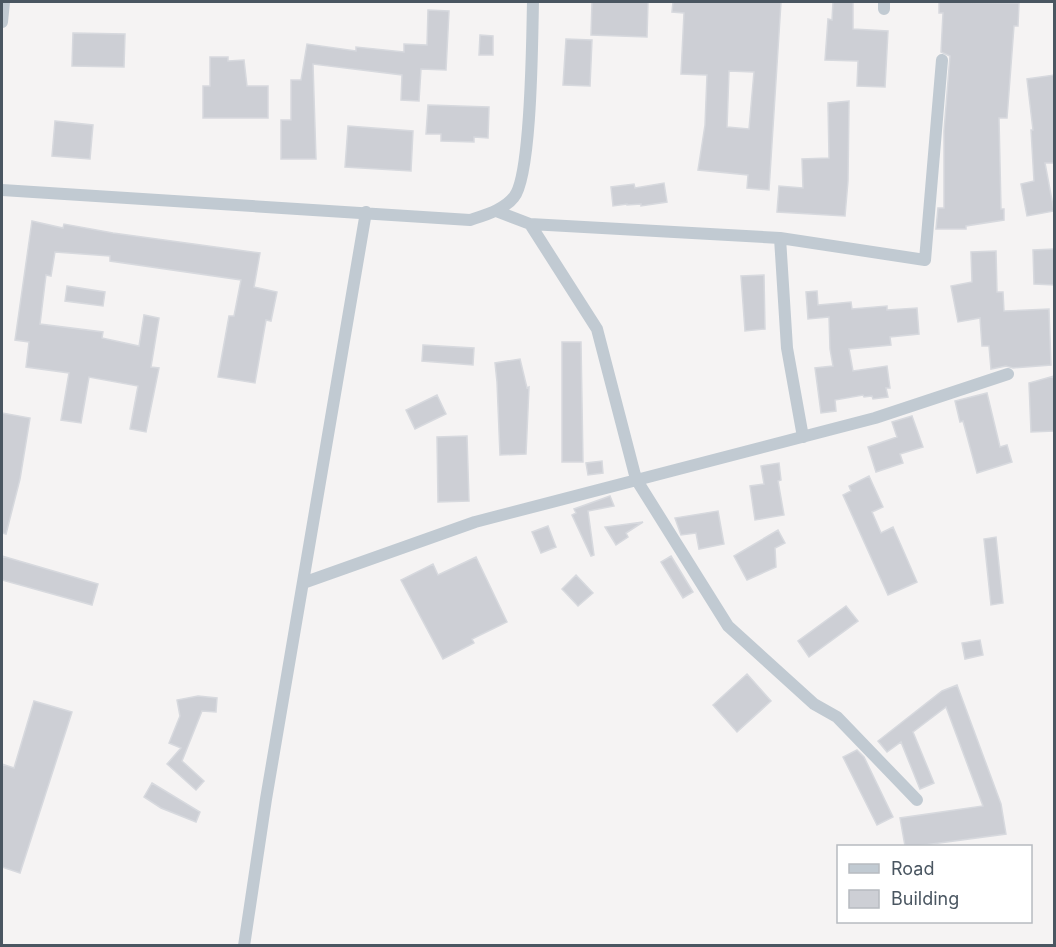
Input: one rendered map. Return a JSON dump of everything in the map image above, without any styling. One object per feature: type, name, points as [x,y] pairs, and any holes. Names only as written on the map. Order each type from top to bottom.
[{"type":"street","points":[[2,22],[4,2]]},
{"type":"street","points":[[2,190],[470,220],[496,211],[515,197],[524,172],[533,2]]},
{"type":"street","points":[[496,211],[530,224],[780,238],[925,260],[942,60]]},
{"type":"street","points":[[244,945],[268,788],[366,212]]},
{"type":"street","points":[[530,224],[597,329],[636,479],[728,626],[814,704],[837,717],[917,800]]},
{"type":"street","points":[[780,238],[787,348],[803,437]]},
{"type":"street","points":[[303,583],[475,522],[875,418],[1008,374]]},
{"type":"building","points":[[592,2],[648,2],[647,37],[591,35]]},
{"type":"building","points":[[673,2],[781,2],[769,190],[747,188],[748,175],[698,170],[705,125],[707,75],[681,74],[684,13],[672,12]],"holes":[[[729,71],[754,72],[749,129],[727,127]]]},
{"type":"building","points":[[833,2],[853,2],[853,29],[888,31],[885,87],[857,86],[858,61],[825,60],[828,19],[832,20]]},
{"type":"building","points":[[939,2],[1019,3],[1018,26],[1014,26],[1007,118],[999,118],[1001,209],[1004,209],[1004,220],[966,226],[966,229],[936,229],[938,208],[944,208],[944,131],[950,56],[941,52],[943,13],[939,13]]},
{"type":"building","points":[[428,10],[449,11],[446,70],[421,69],[419,101],[401,100],[402,75],[313,64],[316,159],[281,159],[281,120],[291,120],[291,80],[301,80],[307,44],[356,51],[356,47],[404,52],[404,44],[427,45]]},
{"type":"building","points":[[73,33],[125,34],[124,67],[72,66]]},
{"type":"building","points":[[480,35],[493,36],[493,55],[479,55]]},
{"type":"building","points":[[566,39],[592,40],[590,86],[563,85]]},
{"type":"building","points":[[210,57],[228,57],[228,61],[244,60],[247,86],[268,86],[268,118],[203,118],[203,86],[210,86]]},
{"type":"building","points":[[1054,75],[1054,163],[1045,163],[1054,211],[1027,216],[1021,184],[1034,181],[1031,130],[1033,130],[1027,79]]},
{"type":"building","points":[[849,101],[845,216],[777,212],[779,186],[803,188],[802,159],[829,158],[828,103]]},
{"type":"building","points":[[428,105],[489,107],[488,138],[474,137],[474,142],[441,141],[441,134],[426,134]]},
{"type":"building","points":[[55,121],[93,125],[90,159],[52,156]]},
{"type":"building","points":[[348,126],[413,131],[411,171],[345,167]]},
{"type":"building","points":[[664,183],[667,202],[641,206],[641,204],[627,204],[613,206],[611,187],[634,184],[635,188]]},
{"type":"building","points":[[32,221],[63,228],[64,224],[260,253],[254,287],[277,292],[271,321],[266,320],[255,383],[218,377],[229,316],[234,316],[241,280],[110,261],[110,256],[55,252],[51,276],[46,275],[40,324],[103,332],[102,338],[139,346],[144,315],[159,318],[151,367],[159,368],[146,432],[130,429],[138,386],[89,377],[81,423],[61,420],[69,373],[26,367],[29,342],[15,340]]},
{"type":"building","points":[[1054,249],[1054,285],[1034,284],[1033,250]]},
{"type":"building","points":[[996,251],[997,292],[1003,292],[1004,311],[1049,309],[1051,365],[1013,368],[1006,366],[991,369],[989,346],[982,346],[980,318],[958,322],[951,286],[972,282],[971,252]]},
{"type":"building","points":[[764,275],[765,329],[745,331],[741,276]]},
{"type":"building","points":[[67,286],[105,292],[103,306],[65,301]]},
{"type":"building","points":[[817,291],[818,305],[851,302],[852,309],[887,306],[887,310],[917,308],[919,334],[890,337],[891,345],[849,349],[853,371],[887,366],[890,388],[886,388],[888,397],[873,399],[872,396],[864,397],[863,395],[835,400],[836,411],[821,413],[815,368],[833,366],[829,317],[808,319],[806,292]]},
{"type":"building","points":[[562,342],[581,342],[583,462],[562,462]]},
{"type":"building","points":[[423,345],[474,348],[473,365],[422,361]]},
{"type":"building","points":[[520,359],[527,388],[529,387],[526,454],[500,455],[495,363]]},
{"type":"building","points":[[1054,376],[1054,431],[1031,432],[1029,383]]},
{"type":"building","points":[[987,393],[1000,447],[1007,445],[1012,462],[977,473],[963,421],[960,422],[955,401]]},
{"type":"building","points":[[437,395],[446,414],[415,429],[406,410]]},
{"type":"building","points":[[2,413],[30,418],[20,479],[6,534],[2,533]]},
{"type":"building","points":[[912,416],[923,447],[900,454],[903,463],[876,472],[868,447],[897,437],[892,422]]},
{"type":"building","points":[[467,436],[469,501],[438,502],[437,437]]},
{"type":"building","points":[[602,461],[603,473],[588,475],[586,463]]},
{"type":"building","points":[[779,463],[781,480],[778,481],[784,515],[755,520],[750,486],[764,484],[761,466]]},
{"type":"building","points":[[869,476],[883,507],[872,512],[881,533],[893,527],[917,582],[888,595],[843,495],[851,491],[849,486]]},
{"type":"building","points":[[610,496],[614,506],[588,511],[594,555],[591,556],[572,515],[576,513],[574,509]]},
{"type":"building","points":[[718,511],[724,544],[699,549],[696,533],[681,535],[675,518]]},
{"type":"building","points":[[643,522],[626,533],[628,537],[616,545],[605,527]]},
{"type":"building","points":[[548,526],[556,547],[541,553],[532,532]]},
{"type":"building","points":[[778,530],[785,543],[775,548],[776,567],[747,580],[734,556]]},
{"type":"building","points":[[996,537],[1003,603],[991,605],[984,539]]},
{"type":"building","points":[[2,556],[98,584],[92,605],[2,580]]},
{"type":"building","points":[[671,556],[693,592],[683,598],[661,562]]},
{"type":"building","points":[[476,557],[507,622],[472,639],[474,643],[443,659],[401,580],[433,564],[438,575]]},
{"type":"building","points":[[576,575],[593,593],[578,606],[562,589]]},
{"type":"building","points":[[846,606],[858,621],[809,657],[798,641]]},
{"type":"building","points":[[980,640],[983,655],[965,659],[962,643]]},
{"type":"building","points":[[747,674],[771,701],[737,732],[713,705]]},
{"type":"building","points":[[957,685],[1001,804],[1006,834],[924,845],[905,845],[900,818],[983,806],[946,707],[913,732],[934,783],[920,789],[901,742],[887,752],[878,741],[942,691]]},
{"type":"building","points":[[198,696],[217,698],[216,712],[202,711],[182,761],[204,781],[196,790],[167,764],[181,748],[169,743],[180,716],[177,700]]},
{"type":"building","points":[[34,701],[72,712],[20,873],[2,867],[2,764],[14,768]]},
{"type":"building","points":[[857,750],[864,757],[893,817],[877,825],[843,757]]},
{"type":"building","points":[[152,783],[200,812],[196,822],[161,808],[144,797]]}]
